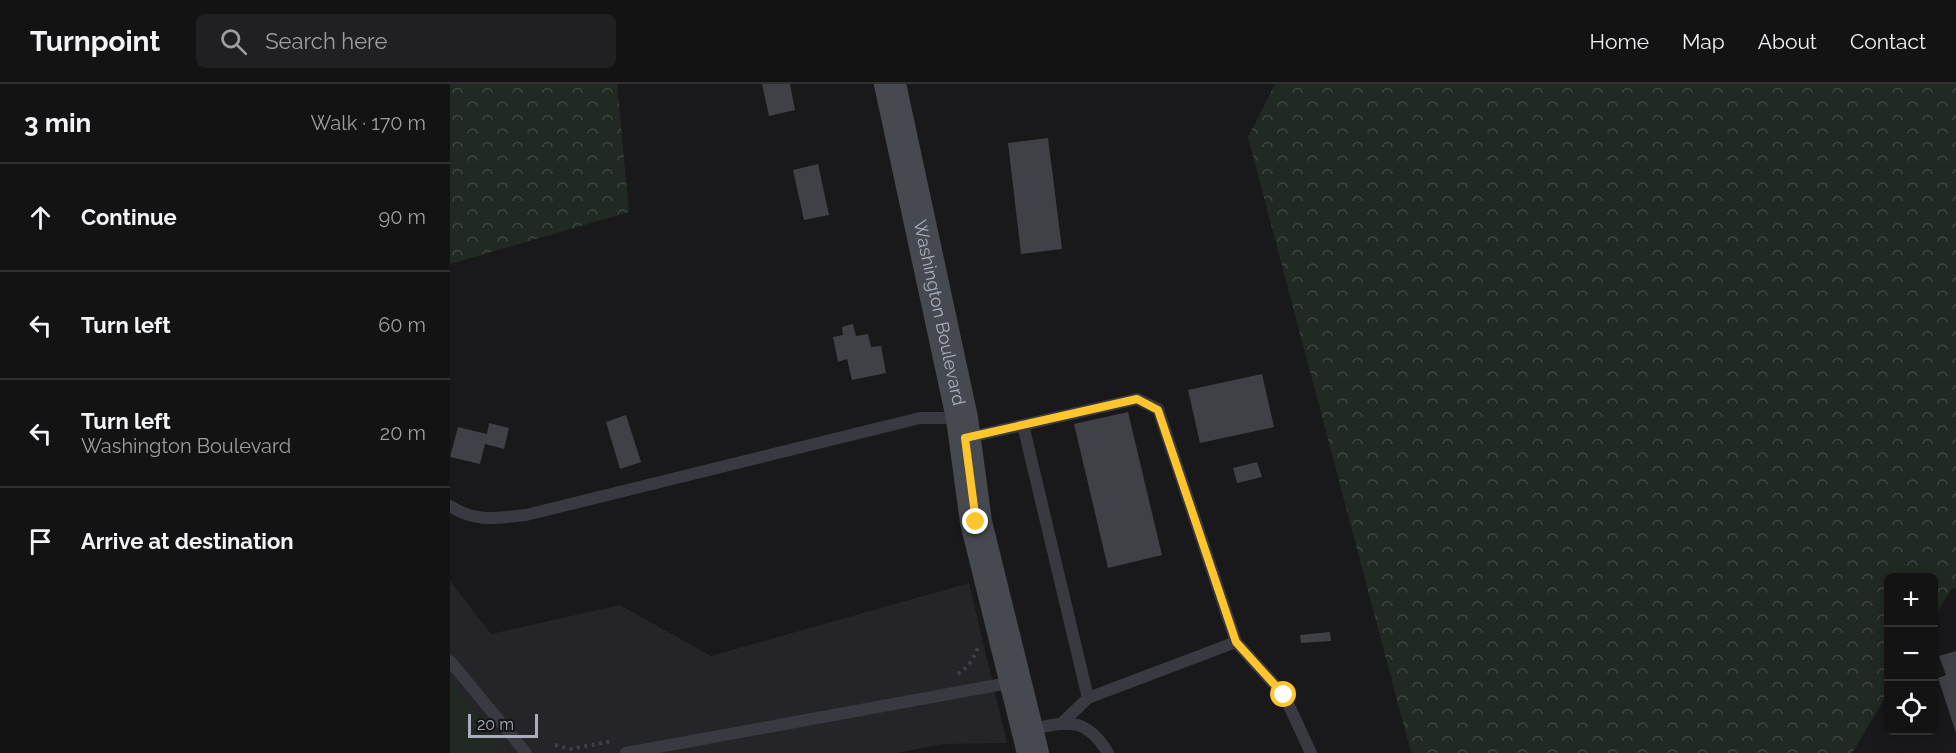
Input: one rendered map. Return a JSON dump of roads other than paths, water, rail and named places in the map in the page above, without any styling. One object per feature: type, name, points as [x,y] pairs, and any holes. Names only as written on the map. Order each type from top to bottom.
[{"type":"street","name":"Washington Boulevard","points":[[890,84],[963,428],[976,522],[1030,741]]},
{"type":"lane","points":[[450,506],[462,514],[486,519],[526,515],[920,418],[963,428],[1023,425],[1137,399],[1158,410],[1236,642],[1284,695],[1311,753]]},
{"type":"lane","points":[[1023,425],[1088,698]]},
{"type":"lane","points":[[1030,741],[1061,724],[1088,698],[1236,642]]},
{"type":"lane","points":[[450,661],[525,753]]},
{"type":"lane","points":[[627,753],[1015,682]]},
{"type":"lane","points":[[1061,724],[1082,725],[1100,741],[1108,753]]}]
